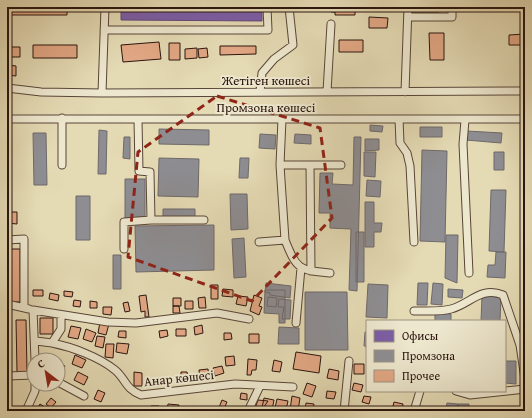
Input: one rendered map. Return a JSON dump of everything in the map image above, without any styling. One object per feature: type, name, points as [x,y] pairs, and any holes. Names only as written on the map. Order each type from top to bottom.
[{"type":"street","points":[[102,93],[105,7]]},
{"type":"street","points":[[104,30],[268,30],[267,7]]},
{"type":"street","points":[[260,92],[262,73],[274,59],[293,45],[289,7]]},
{"type":"street","points":[[405,92],[408,7]]},
{"type":"street","points":[[408,17],[452,17],[452,7]]},
{"type":"street","points":[[327,92],[331,24]]},
{"type":"street","name":"Жетіген көшесі","points":[[7,88],[42,92],[102,93],[525,91]]},
{"type":"street","points":[[62,118],[62,165]]},
{"type":"street","name":"Промзона көшесі","points":[[7,119],[525,119]]},
{"type":"street","points":[[138,119],[139,171],[150,172],[151,220]]},
{"type":"street","points":[[282,119],[280,165],[285,240],[292,258],[301,268],[310,271],[330,273]]},
{"type":"street","points":[[399,120],[400,143],[407,153],[410,166],[414,242]]},
{"type":"street","points":[[465,120],[463,144],[469,273]]},
{"type":"street","points":[[280,165],[341,165]]},
{"type":"street","points":[[310,165],[310,271]]},
{"type":"street","points":[[124,249],[124,222],[151,220],[204,220]]},
{"type":"street","points":[[7,240],[24,239],[24,308]]},
{"type":"street","points":[[259,242],[285,240]]},
{"type":"street","points":[[296,324],[301,268]]},
{"type":"street","points":[[414,311],[450,309],[460,306],[478,294],[496,293],[503,295],[520,345],[525,379]]},
{"type":"street","points":[[7,304],[61,315],[108,322],[136,323],[217,313],[249,318]]},
{"type":"street","points":[[33,310],[36,341],[35,352]]},
{"type":"street","points":[[7,313],[7,349]]},
{"type":"street","points":[[52,343],[60,329],[61,315]]},
{"type":"street","name":"Анар көшесі","points":[[36,341],[71,347],[111,367],[120,375],[128,388],[141,395],[235,384],[293,387]]},
{"type":"street","points":[[344,411],[349,361]]},
{"type":"street","points":[[7,376],[26,375]]},
{"type":"street","points":[[66,386],[84,396]]},
{"type":"street","points":[[248,411],[260,386]]},
{"type":"street","points":[[506,391],[525,389]]},
{"type":"street","points":[[26,411],[35,392]]},
{"type":"street","points":[[414,411],[420,392]]},
{"type":"street","points":[[460,392],[470,395],[498,392]]},
{"type":"street","points":[[524,411],[525,407]]},
{"type":"highlighted area","points":[[217,96],[320,128],[332,218],[252,301],[128,257],[138,152]]},
{"type":"building: Офисы","points":[[121,7],[262,7],[262,21],[121,20]]},
{"type":"building: Промзона","points":[[370,125],[383,126],[382,132],[370,131]]},
{"type":"building: Промзона","points":[[420,127],[442,127],[442,137],[420,137]]},
{"type":"building: Промзона","points":[[159,129],[209,130],[209,145],[159,144]]},
{"type":"building: Промзона","points":[[99,130],[107,131],[106,174],[98,174]]},
{"type":"building: Промзона","points":[[467,131],[502,133],[501,143],[466,140]]},
{"type":"building: Промзона","points":[[33,133],[46,133],[47,185],[34,185]]},
{"type":"building: Промзона","points":[[260,134],[276,135],[275,149],[259,148]]},
{"type":"building: Промзона","points":[[295,134],[311,135],[311,144],[294,143]]},
{"type":"building: Промзона","points":[[124,137],[130,137],[130,159],[123,158]]},
{"type":"building: Промзона","points":[[354,137],[361,137],[357,291],[349,290],[351,229],[330,228],[330,213],[319,213],[320,173],[333,173],[332,184],[353,185]]},
{"type":"building: Промзона","points":[[365,139],[379,139],[379,150],[365,151]]},
{"type":"building: Промзона","points":[[422,150],[447,151],[445,242],[420,241]]},
{"type":"building: Промзона","points":[[364,152],[376,152],[375,177],[364,176]]},
{"type":"building: Промзона","points":[[494,152],[504,152],[504,170],[494,170]]},
{"type":"building: Промзона","points":[[159,158],[199,159],[198,197],[158,196]]},
{"type":"building: Промзона","points":[[240,158],[249,158],[248,178],[239,178]]},
{"type":"building: Промзона","points":[[125,179],[145,179],[145,218],[125,218]]},
{"type":"building: Промзона","points":[[367,180],[381,181],[380,197],[366,196]]},
{"type":"building: Промзона","points":[[491,190],[506,190],[504,252],[489,251]]},
{"type":"building: Промзона","points":[[230,194],[247,194],[248,229],[231,230]]},
{"type":"building: Промзона","points":[[76,196],[90,196],[90,240],[76,240]]},
{"type":"building: Промзона","points":[[365,202],[374,202],[374,223],[382,223],[381,232],[374,232],[374,247],[365,247]]},
{"type":"building: Промзона","points":[[163,209],[195,209],[195,219],[163,219]]},
{"type":"building: Промзона","points":[[214,225],[214,270],[136,272],[135,226]]},
{"type":"building: Промзона","points":[[356,232],[364,232],[364,282],[356,282]]},
{"type":"building: Промзона","points":[[446,235],[458,235],[457,283],[445,278]]},
{"type":"building: Промзона","points":[[244,238],[246,277],[234,278],[232,239]]},
{"type":"building: Промзона","points":[[496,252],[506,252],[505,278],[487,277],[488,265],[495,265]]},
{"type":"building: Промзона","points":[[113,255],[121,255],[121,289],[113,289]]},
{"type":"building: Промзона","points":[[266,283],[291,286],[290,298],[270,295],[270,293],[265,292]]},
{"type":"building: Промзона","points":[[418,283],[428,283],[427,305],[417,305]]},
{"type":"building: Промзона","points":[[433,283],[443,284],[442,305],[431,304]]},
{"type":"building: Промзона","points":[[368,284],[388,285],[387,318],[366,317]]},
{"type":"building: Промзона","points":[[448,289],[463,290],[462,298],[448,297]]},
{"type":"building: Промзона","points":[[265,290],[285,290],[285,323],[279,323],[279,314],[264,313]]},
{"type":"building: Промзона","points":[[305,292],[347,292],[348,350],[305,350]]},
{"type":"building: Промзона","points":[[482,296],[501,297],[500,320],[481,320]]},
{"type":"building: Промзона","points":[[268,297],[277,298],[276,307],[267,306]]},
{"type":"building: Промзона","points":[[279,299],[291,300],[290,319],[282,319],[284,307],[278,307]]},
{"type":"building: Промзона","points":[[435,313],[451,314],[451,320],[435,320]]},
{"type":"building: Промзона","points":[[279,327],[299,328],[299,344],[278,344]]},
{"type":"building: Промзона","points":[[365,332],[366,332],[366,346],[364,346]]},
{"type":"building: Промзона","points":[[506,361],[516,361],[516,384],[506,383]]},
{"type":"building: Промзона","points":[[447,403],[458,404],[458,410],[446,409]]},
{"type":"building: Промзона","points":[[458,404],[469,404],[469,410],[458,410]]},
{"type":"building: Прочее","points":[[7,7],[67,7],[67,15],[7,15]]},
{"type":"building: Прочее","points":[[331,7],[359,7],[359,11],[355,11],[355,15],[335,15],[335,12],[331,12]]},
{"type":"building: Прочее","points":[[408,7],[439,7],[439,12],[409,12]]},
{"type":"building: Прочее","points":[[369,17],[388,18],[387,28],[369,28]]},
{"type":"building: Прочее","points":[[429,33],[444,33],[444,60],[430,60]]},
{"type":"building: Прочее","points":[[525,34],[525,45],[509,45],[509,35]]},
{"type":"building: Прочее","points":[[339,40],[363,40],[363,52],[339,52]]},
{"type":"building: Прочее","points":[[159,42],[161,59],[123,62],[121,45]]},
{"type":"building: Прочее","points":[[169,43],[180,43],[180,60],[169,60]]},
{"type":"building: Прочее","points":[[33,45],[77,45],[77,58],[33,58]]},
{"type":"building: Прочее","points":[[220,46],[256,46],[256,54],[220,55]]},
{"type":"building: Прочее","points":[[7,47],[20,47],[20,57],[7,57]]},
{"type":"building: Прочее","points":[[197,48],[197,58],[185,59],[185,49]]},
{"type":"building: Прочее","points":[[207,48],[208,57],[199,58],[198,49]]},
{"type":"building: Прочее","points":[[8,65],[16,66],[16,76],[8,75]]},
{"type":"building: Прочее","points":[[7,212],[17,212],[17,224],[7,223]]},
{"type":"building: Прочее","points":[[11,249],[20,249],[20,302],[11,302]]},
{"type":"building: Прочее","points":[[211,285],[218,285],[218,299],[211,299]]},
{"type":"building: Прочее","points":[[223,289],[233,290],[233,297],[222,296]]},
{"type":"building: Прочее","points":[[33,290],[43,290],[43,296],[33,296]]},
{"type":"building: Прочее","points":[[64,291],[73,292],[72,297],[64,296]]},
{"type":"building: Прочее","points":[[50,293],[59,295],[58,301],[49,299]]},
{"type":"building: Прочее","points":[[146,295],[149,317],[145,317],[145,311],[141,312],[139,296]]},
{"type":"building: Прочее","points":[[254,295],[262,298],[259,306],[262,307],[259,315],[250,311]]},
{"type":"building: Прочее","points":[[238,296],[248,297],[246,306],[236,304]]},
{"type":"building: Прочее","points":[[205,297],[206,308],[199,308],[198,298]]},
{"type":"building: Прочее","points":[[173,298],[181,298],[181,306],[173,306]]},
{"type":"building: Прочее","points":[[74,300],[81,301],[80,307],[73,306]]},
{"type":"building: Прочее","points":[[90,301],[97,302],[97,308],[90,308]]},
{"type":"building: Прочее","points":[[185,301],[193,301],[193,309],[185,309]]},
{"type":"building: Прочее","points":[[128,302],[130,311],[125,312],[123,303]]},
{"type":"building: Прочее","points":[[173,306],[179,306],[180,313],[173,313]]},
{"type":"building: Прочее","points":[[103,307],[112,307],[111,315],[103,314]]},
{"type":"building: Прочее","points":[[40,318],[53,318],[53,334],[40,334]]},
{"type":"building: Прочее","points":[[16,320],[26,320],[26,372],[17,372]]},
{"type":"building: Прочее","points":[[100,322],[109,324],[106,335],[98,333]]},
{"type":"building: Прочее","points":[[202,325],[203,333],[195,335],[194,327]]},
{"type":"building: Прочее","points":[[71,326],[81,328],[78,339],[68,337]]},
{"type":"building: Прочее","points":[[86,329],[96,333],[92,342],[83,339]]},
{"type":"building: Прочее","points":[[176,329],[186,329],[186,336],[176,336]]},
{"type":"building: Прочее","points":[[167,330],[168,336],[160,338],[159,331]]},
{"type":"building: Прочее","points":[[119,331],[126,331],[126,338],[118,337]]},
{"type":"building: Прочее","points":[[224,333],[231,333],[232,339],[224,340]]},
{"type":"building: Прочее","points":[[249,334],[259,334],[259,343],[249,343]]},
{"type":"building: Прочее","points":[[97,336],[105,337],[103,348],[95,346]]},
{"type":"building: Прочее","points":[[117,343],[129,344],[127,354],[116,352]]},
{"type":"building: Прочее","points":[[106,344],[114,344],[113,358],[105,357]]},
{"type":"building: Прочее","points":[[296,352],[321,356],[319,373],[293,369]]},
{"type":"building: Прочее","points":[[75,355],[86,360],[82,368],[72,364]]},
{"type":"building: Прочее","points":[[234,356],[235,365],[226,366],[225,357]]},
{"type":"building: Прочее","points":[[248,359],[257,360],[256,370],[252,370],[251,375],[247,375]]},
{"type":"building: Прочее","points":[[274,360],[282,362],[280,372],[272,371]]},
{"type":"building: Прочее","points":[[354,364],[364,364],[364,374],[354,374]]},
{"type":"building: Прочее","points":[[222,366],[224,373],[215,376],[213,368]]},
{"type":"building: Прочее","points":[[208,369],[209,379],[200,381],[199,370]]},
{"type":"building: Прочее","points":[[329,369],[339,371],[338,380],[327,378]]},
{"type":"building: Прочее","points":[[78,372],[88,377],[84,385],[74,380]]},
{"type":"building: Прочее","points":[[134,372],[142,373],[142,386],[134,386]]},
{"type":"building: Прочее","points":[[181,372],[187,372],[188,378],[181,379]]},
{"type":"building: Прочее","points":[[307,383],[316,386],[312,397],[303,394]]},
{"type":"building: Прочее","points":[[354,383],[363,385],[361,392],[352,390]]},
{"type":"building: Прочее","points":[[98,390],[105,393],[101,402],[94,399]]},
{"type":"building: Прочее","points":[[327,391],[336,392],[334,399],[326,398]]},
{"type":"building: Прочее","points":[[241,393],[247,394],[247,400],[240,399]]},
{"type":"building: Прочее","points":[[292,396],[300,398],[298,411],[290,410]]},
{"type":"building: Прочее","points":[[364,396],[371,397],[369,404],[362,402]]},
{"type":"building: Прочее","points":[[51,398],[56,402],[51,408],[46,404]]},
{"type":"building: Прочее","points":[[264,398],[274,400],[272,410],[262,408]]},
{"type":"building: Прочее","points":[[277,399],[288,401],[286,410],[275,408]]},
{"type":"building: Прочее","points":[[222,400],[227,402],[223,411],[218,410]]},
{"type":"building: Прочее","points":[[258,400],[268,401],[261,411],[255,408]]},
{"type":"building: Прочее","points":[[394,402],[403,404],[402,411],[392,410]]},
{"type":"building: Прочее","points":[[306,403],[314,404],[313,411],[305,410]]},
{"type":"building: Прочее","points":[[40,404],[48,409],[47,411],[36,410]]},
{"type":"building: Прочее","points":[[168,404],[179,405],[178,411],[167,411]]},
{"type":"building: Прочее","points":[[151,406],[159,406],[159,411],[151,411]]}]
